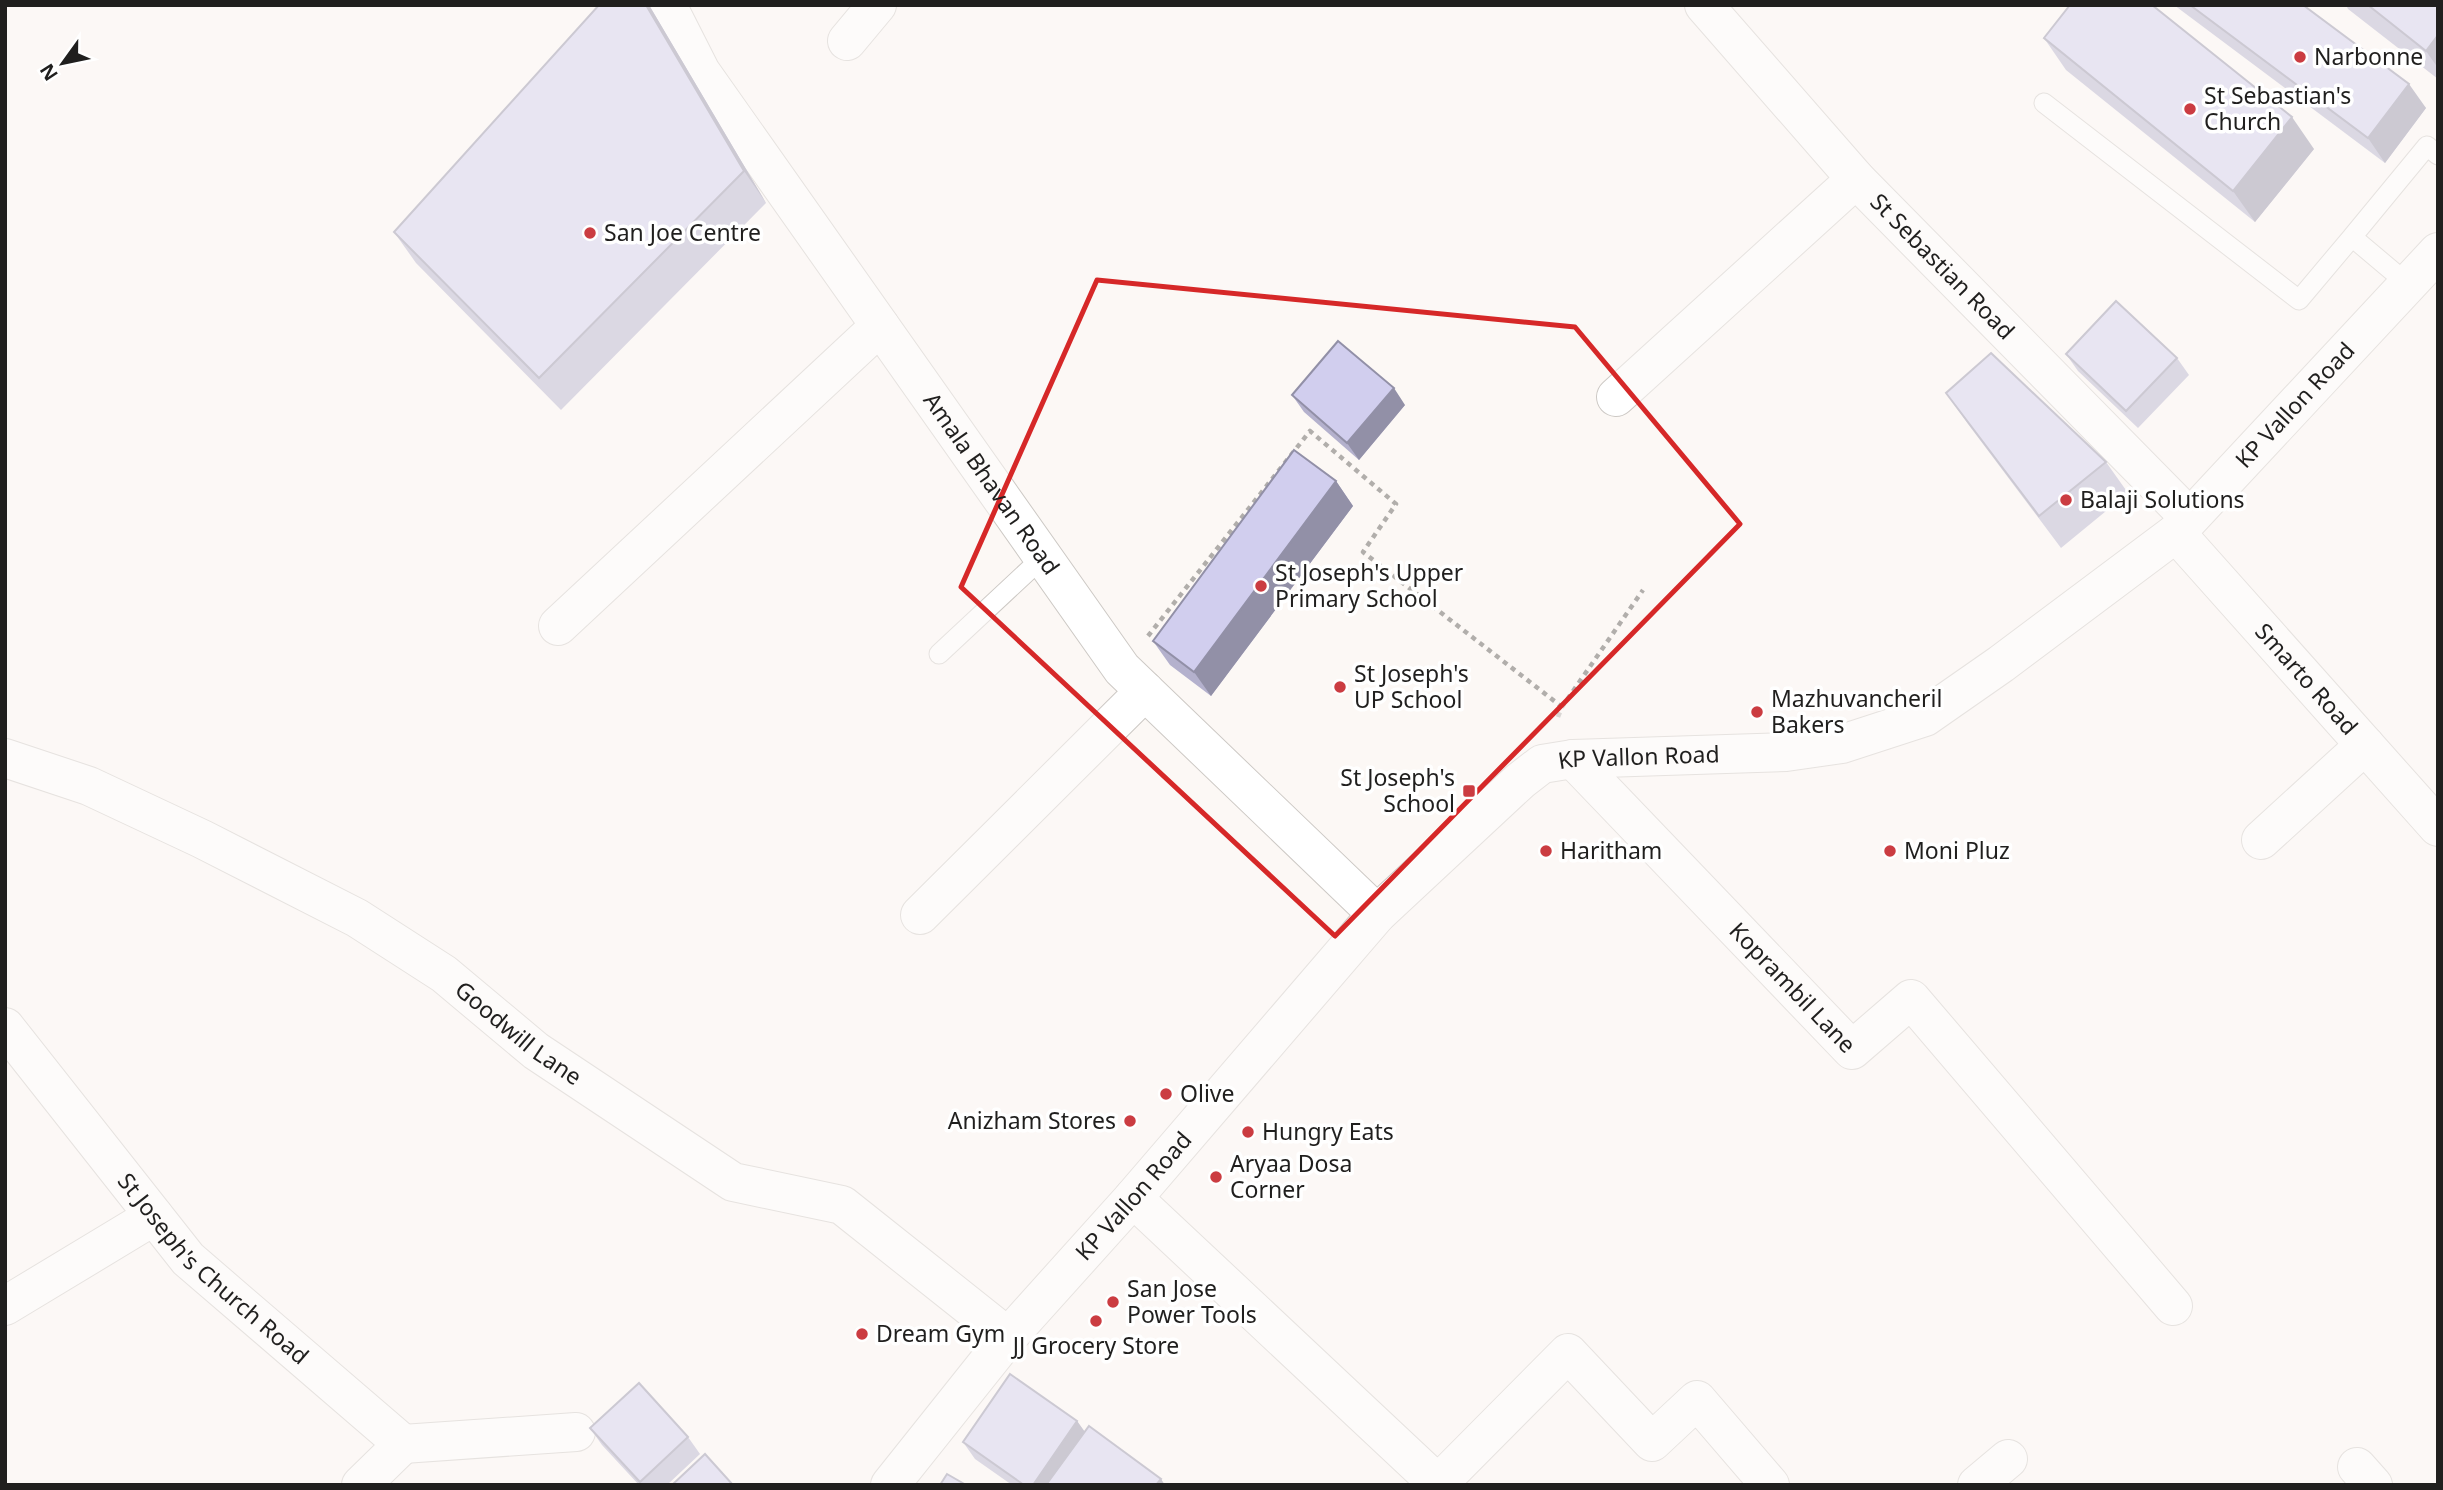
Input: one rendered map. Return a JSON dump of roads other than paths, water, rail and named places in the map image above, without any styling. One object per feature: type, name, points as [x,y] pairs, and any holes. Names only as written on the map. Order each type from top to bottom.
[{"type":"street","name":"Amala Bhavan Road","points":[[667,5],[701,72],[1043,557],[1133,680],[1377,914]]},
{"type":"street","points":[[847,41],[877,5]]},
{"type":"street","name":"St Sebastian Road","points":[[1704,5],[1856,179],[2182,525]]},
{"type":"street","points":[[1616,397],[1856,179]]},
{"type":"street","name":"KP Vallon Road","points":[[890,1485],[1008,1338],[1133,1198],[1377,914],[1520,781],[1557,762],[1786,752],[1842,744],[1925,717],[2001,664],[2182,525],[2438,252]]},
{"type":"street","points":[[558,626],[880,326]]},
{"type":"street","name":"Smarto Road","points":[[2182,525],[2365,745],[2438,827]]},
{"type":"street","points":[[920,915],[1133,680]]},
{"type":"street","points":[[2261,840],[2365,745]]},
{"type":"street","name":"Goodwill Lane","points":[[5,758],[89,786],[202,839],[357,918],[444,974],[536,1051],[733,1182],[842,1205],[1008,1338]]},
{"type":"street","name":"Koprambil Lane","points":[[1557,762],[1852,1050],[1911,999],[2173,1306]]},
{"type":"street","name":"St Joseph's Church Road","points":[[5,1027],[188,1259],[404,1444]]},
{"type":"street","points":[[1133,1198],[1439,1484],[1568,1353],[1652,1441],[1697,1400],[1770,1485]]},
{"type":"street","points":[[5,1306],[153,1216]]},
{"type":"street","points":[[361,1485],[404,1444],[576,1432]]},
{"type":"street","points":[[1977,1485],[2008,1459]]},
{"type":"lane","points":[[2045,103],[2299,300],[2427,146],[2438,155]]},
{"type":"lane","points":[[2352,237],[2409,285]]},
{"type":"lane","points":[[939,654],[1043,557]]},
{"type":"place","name":"Narbonne","points":[[2300,57]]},
{"type":"place","name":"St Sebastian's Church","points":[[2190,109]]},
{"type":"place","name":"San Joe Centre","points":[[590,233]]},
{"type":"place","name":"Balaji Solutions","points":[[2066,500]]},
{"type":"place","name":"St Joseph's Upper Primary School","points":[[1261,586]]},
{"type":"place","name":"St Joseph's UP School","points":[[1340,687]]},
{"type":"place","name":"Mazhuvancheril Bakers","points":[[1757,712]]},
{"type":"place","name":"St Joseph's School","points":[[1469,791]]},
{"type":"place","name":"Haritham","points":[[1546,851]]},
{"type":"place","name":"Moni Pluz","points":[[1890,851]]},
{"type":"place","name":"Olive","points":[[1166,1094]]},
{"type":"place","name":"Anizham Stores","points":[[1130,1121]]},
{"type":"place","name":"Hungry Eats","points":[[1248,1132]]},
{"type":"place","name":"Aryaa Dosa Corner","points":[[1216,1177]]},
{"type":"place","name":"San Jose Power Tools","points":[[1113,1302]]},
{"type":"place","name":"JJ Grocery Store","points":[[1096,1321]]},
{"type":"place","name":"Dream Gym","points":[[862,1334]]}]
